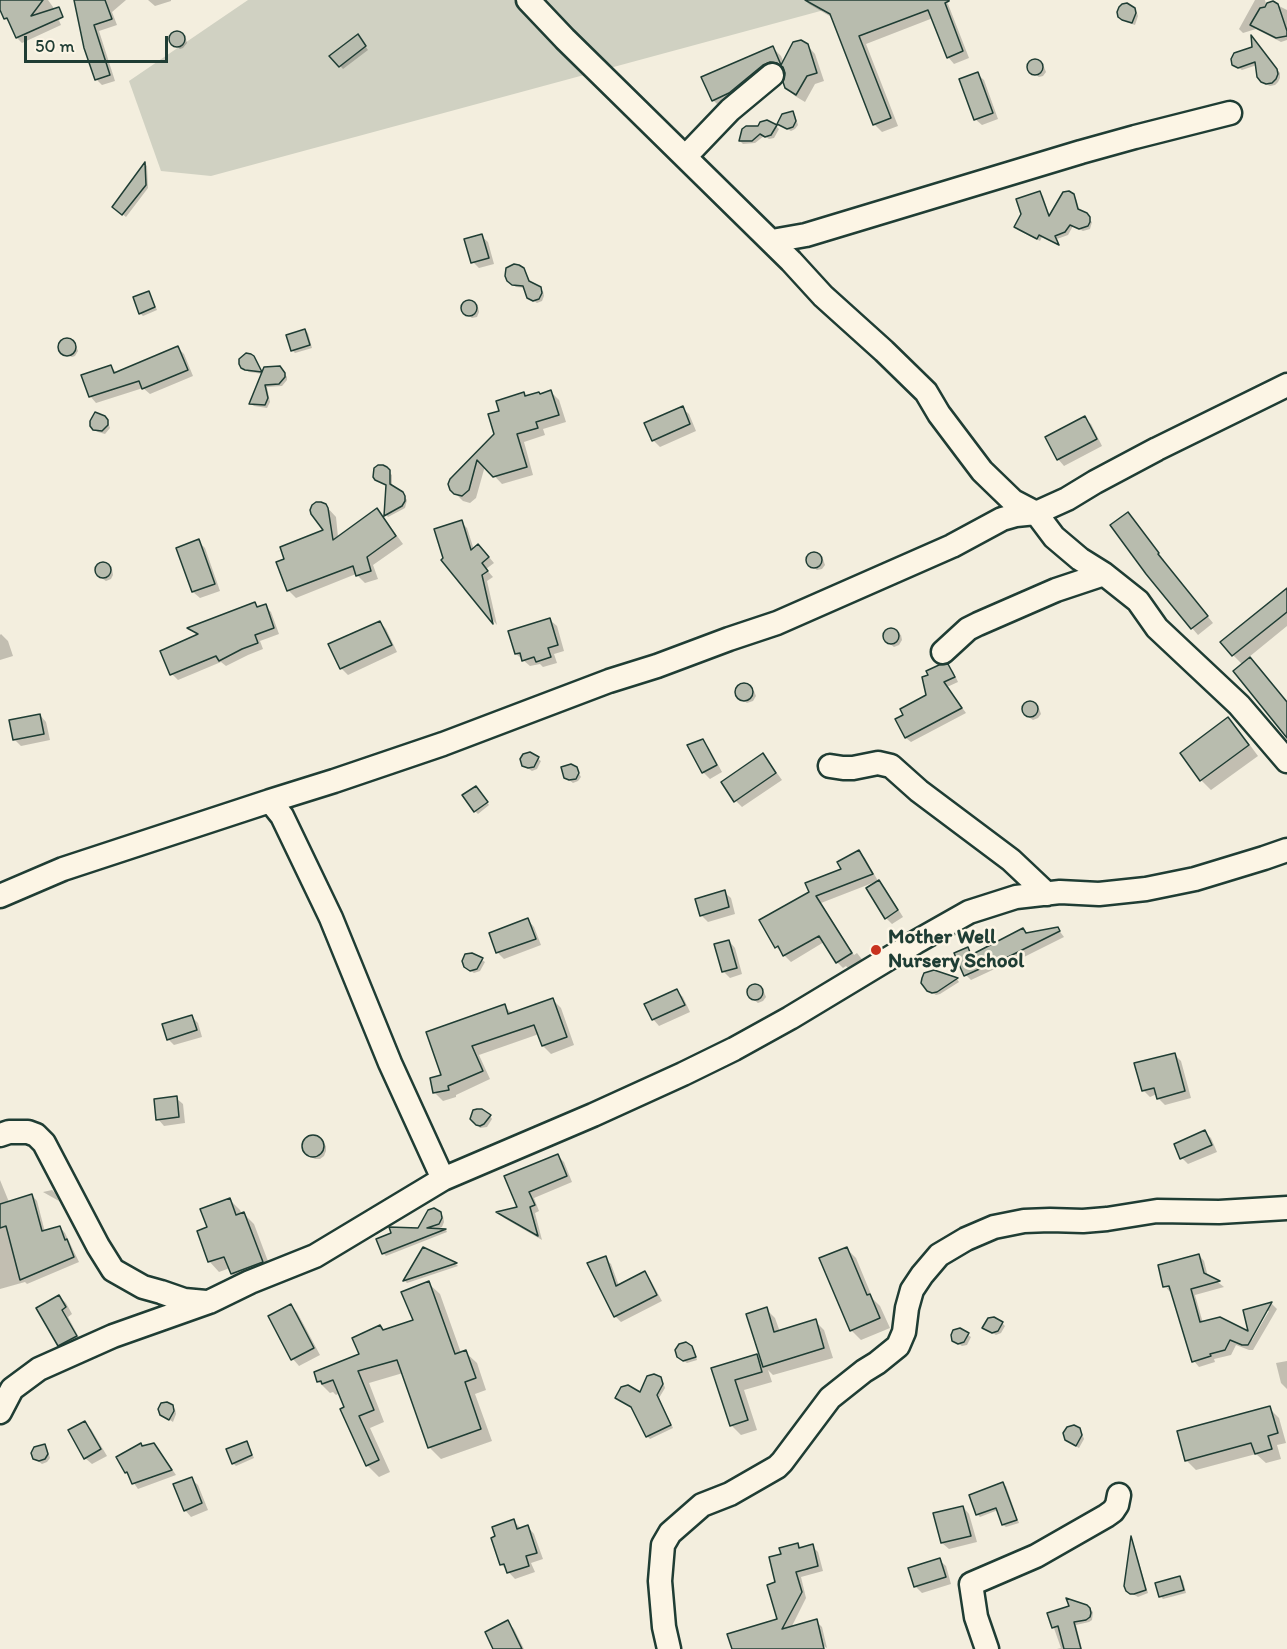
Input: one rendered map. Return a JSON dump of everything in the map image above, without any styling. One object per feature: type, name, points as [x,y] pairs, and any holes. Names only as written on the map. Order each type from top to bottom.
[{"type":"street","points":[[528,0],[772,241],[823,296],[926,392],[939,414],[982,471],[1013,501],[1036,513],[1054,537],[1080,559],[1104,574],[1138,601],[1157,628],[1239,705],[1287,761]]},
{"type":"street","points":[[686,156],[730,110],[772,75]]},
{"type":"street","points":[[772,241],[806,235],[1124,140],[1230,113]]},
{"type":"street","points":[[0,896],[63,869],[442,744],[609,681],[777,624],[952,546],[1002,519],[1036,513],[1067,499],[1157,449],[1287,385]]},
{"type":"street","points":[[943,652],[968,629],[978,624],[1056,590],[1104,574]]},
{"type":"street","points":[[830,766],[853,768],[878,763],[891,766],[919,791],[1011,860],[1047,894]]},
{"type":"street","points":[[270,801],[282,816],[331,918],[390,1063],[443,1179]]},
{"type":"street","points":[[0,1412],[12,1389],[39,1369],[113,1336],[209,1302],[250,1282],[315,1256],[443,1179],[551,1134],[704,1064],[790,1018],[969,912],[1016,897],[1060,892],[1100,894],[1146,889],[1195,879],[1287,850]]},
{"type":"street","points":[[0,1135],[9,1132],[28,1132],[36,1135],[44,1143],[113,1270],[143,1287],[161,1293],[184,1300],[209,1302]]},
{"type":"street","points":[[669,1649],[664,1627],[660,1581],[663,1545],[670,1533],[702,1505],[730,1494],[777,1467],[830,1398],[898,1346],[904,1332],[912,1290],[939,1255],[966,1239],[994,1227],[1024,1221],[1107,1219],[1157,1211],[1219,1212],[1287,1208]]},
{"type":"street","points":[[987,1649],[976,1617],[971,1584],[1036,1556],[1106,1516],[1117,1505],[1119,1495]]},
{"type":"shaded area","points":[[248,0],[861,0],[211,176],[161,171],[129,81]]},
{"type":"building","points":[[0,0],[43,0],[31,16],[59,7],[63,17],[16,38],[7,18],[4,19],[0,10]]},
{"type":"building","points":[[74,0],[105,0],[112,19],[94,25],[110,75],[95,80],[84,48]]},
{"type":"building","points":[[805,0],[949,0],[945,3],[963,51],[947,58],[928,10],[859,36],[891,118],[873,125],[830,14]]},
{"type":"building","points":[[1273,1],[1278,4],[1287,36],[1276,38],[1250,25],[1260,8]]},
{"type":"building","points":[[1127,3],[1135,8],[1136,13],[1132,23],[1118,17],[1119,7]]},
{"type":"building","points":[[177,31],[183,33],[185,39],[183,45],[177,47],[171,45],[169,39],[171,33]]},
{"type":"building","points":[[358,34],[366,46],[339,67],[329,56]]},
{"type":"building","points":[[1251,35],[1277,69],[1278,74],[1272,83],[1261,82],[1257,77],[1255,62],[1238,68],[1232,65],[1231,59],[1234,53],[1252,47]]},
{"type":"building","points":[[801,40],[808,44],[817,73],[807,76],[796,95],[785,88],[783,67],[770,62],[763,65],[729,93],[712,101],[701,77],[773,46],[781,65],[793,42]]},
{"type":"building","points":[[1035,59],[1043,67],[1035,75],[1027,67]]},
{"type":"building","points":[[978,72],[993,113],[974,120],[959,79]]},
{"type":"building","points":[[793,111],[796,121],[793,127],[787,129],[777,124],[782,114]]},
{"type":"building","points":[[767,120],[777,125],[771,135],[765,137],[760,134],[752,141],[739,141],[742,129],[746,126],[758,126],[760,122]]},
{"type":"building","points":[[145,162],[146,185],[122,215],[112,207]]},
{"type":"building","points":[[1040,191],[1049,216],[1063,192],[1069,191],[1074,194],[1078,209],[1090,217],[1088,226],[1079,229],[1070,225],[1065,232],[1055,236],[1059,245],[1039,235],[1037,239],[1014,227],[1021,214],[1016,199]]},
{"type":"building","points":[[482,234],[489,258],[471,263],[464,239]]},
{"type":"building","points":[[514,264],[524,268],[529,281],[541,287],[542,293],[539,299],[533,301],[527,298],[523,286],[512,285],[507,281],[506,268]]},
{"type":"building","points":[[149,291],[155,307],[139,314],[133,297]]},
{"type":"building","points":[[469,300],[475,302],[477,308],[475,314],[469,316],[463,314],[461,308],[463,302]]},
{"type":"building","points":[[305,329],[310,345],[291,351],[286,335]]},
{"type":"building","points":[[67,338],[73,341],[76,347],[73,353],[67,356],[61,353],[58,347],[61,341]]},
{"type":"building","points":[[178,346],[188,370],[142,389],[139,381],[89,397],[81,375],[111,365],[114,373]]},
{"type":"building","points":[[246,353],[254,356],[262,372],[241,368],[239,359]]},
{"type":"building","points":[[280,366],[285,377],[279,384],[265,385],[268,398],[265,405],[249,404],[264,367]]},
{"type":"building","points":[[551,390],[559,415],[536,422],[538,428],[517,434],[527,467],[493,477],[477,460],[469,490],[462,496],[454,494],[448,484],[450,479],[494,434],[488,414],[499,411],[496,401],[524,392],[525,396]]},
{"type":"building","points":[[683,406],[690,424],[652,441],[644,423]]},
{"type":"building","points":[[95,412],[105,416],[108,420],[108,425],[102,431],[93,430],[90,426]]},
{"type":"building","points":[[1085,416],[1097,439],[1057,460],[1045,437]]},
{"type":"building","points":[[383,465],[390,470],[390,484],[403,492],[405,496],[402,506],[384,516],[386,485],[373,477],[374,468]]},
{"type":"building","points":[[316,502],[326,504],[328,508],[333,540],[377,508],[396,536],[367,557],[371,571],[356,576],[353,566],[287,591],[276,562],[284,559],[280,547],[323,530],[310,510]]},
{"type":"building","points":[[1128,512],[1158,554],[1208,616],[1191,629],[1110,525]]},
{"type":"building","points":[[462,520],[471,550],[478,544],[489,557],[482,563],[488,571],[482,575],[493,624],[441,560],[443,558],[434,529]]},
{"type":"building","points":[[199,539],[215,584],[192,592],[176,548]]},
{"type":"building","points":[[814,552],[820,554],[822,560],[820,566],[814,568],[808,566],[806,560],[808,554]]},
{"type":"building","points":[[100,562],[106,562],[111,570],[109,576],[100,578],[95,573],[95,567]]},
{"type":"building","points":[[1287,588],[1287,612],[1232,656],[1220,642]]},
{"type":"building","points":[[255,602],[257,607],[266,604],[274,628],[255,635],[258,643],[219,661],[216,656],[170,675],[160,651],[198,634],[187,628]]},
{"type":"building","points":[[550,618],[558,645],[548,648],[551,657],[536,662],[534,657],[522,661],[520,653],[515,654],[508,631]]},
{"type":"building","points":[[380,621],[392,645],[340,669],[328,644]]},
{"type":"building","points":[[888,628],[894,628],[899,636],[897,642],[888,644],[883,639],[883,633]]},
{"type":"building","points":[[1250,657],[1287,702],[1287,738],[1233,671]]},
{"type":"building","points":[[948,664],[955,677],[944,682],[962,708],[905,738],[895,719],[903,715],[900,709],[926,695],[922,677],[928,675],[926,671]]},
{"type":"building","points":[[744,683],[750,686],[753,692],[750,698],[744,701],[738,698],[735,692],[738,686]]},
{"type":"building","points":[[1027,701],[1033,701],[1038,709],[1036,715],[1027,717],[1022,712],[1022,706]]},
{"type":"building","points":[[40,714],[44,734],[13,740],[9,720]]},
{"type":"building","points":[[1228,717],[1249,745],[1200,781],[1180,753]]},
{"type":"building","points":[[703,739],[717,765],[702,773],[687,745]]},
{"type":"building","points":[[530,752],[539,757],[534,767],[522,766],[520,759],[523,754]]},
{"type":"building","points":[[763,753],[776,773],[734,802],[721,782]]},
{"type":"building","points":[[571,764],[577,767],[579,773],[576,779],[569,780],[564,778],[561,767]]},
{"type":"building","points":[[476,786],[488,802],[474,812],[462,795]]},
{"type":"building","points":[[859,850],[873,874],[816,896],[852,953],[836,963],[819,936],[783,956],[778,946],[775,948],[759,920],[809,892],[805,883],[841,869],[837,862]]},
{"type":"building","points":[[879,880],[898,910],[885,919],[866,888]]},
{"type":"building","points":[[725,890],[729,907],[700,916],[695,899]]},
{"type":"building","points":[[528,918],[536,939],[496,953],[489,933]]},
{"type":"building","points":[[1058,927],[1060,931],[996,963],[964,976],[954,953],[968,947],[971,955],[1023,928],[1026,933]]},
{"type":"building","points":[[729,940],[737,968],[722,972],[714,944]]},
{"type":"building","points":[[472,953],[483,958],[477,969],[470,971],[464,967],[462,961],[465,954]]},
{"type":"building","points":[[934,970],[958,978],[932,993],[927,991],[921,983],[924,973]]},
{"type":"building","points":[[755,984],[761,986],[763,992],[761,998],[755,1000],[749,998],[747,992],[749,986]]},
{"type":"building","points":[[677,989],[685,1005],[652,1020],[644,1004]]},
{"type":"building","points":[[553,998],[567,1037],[542,1046],[534,1025],[472,1046],[483,1071],[448,1086],[449,1090],[433,1093],[430,1078],[441,1075],[426,1032],[505,1004],[508,1014]]},
{"type":"building","points":[[192,1015],[197,1030],[167,1040],[162,1024]]},
{"type":"building","points":[[1175,1053],[1185,1091],[1157,1099],[1154,1088],[1142,1091],[1134,1063]]},
{"type":"building","points":[[177,1096],[179,1117],[156,1120],[154,1099]]},
{"type":"building","points":[[482,1109],[491,1115],[480,1126],[470,1119],[473,1110]]},
{"type":"building","points":[[1205,1130],[1212,1145],[1180,1159],[1174,1144]]},
{"type":"building","points":[[313,1135],[321,1138],[324,1146],[321,1154],[313,1157],[305,1154],[302,1146],[305,1138]]},
{"type":"building","points":[[558,1154],[567,1176],[529,1192],[535,1205],[530,1207],[538,1236],[496,1212],[517,1207],[504,1176]]},
{"type":"building","points":[[32,1194],[42,1231],[60,1226],[74,1257],[20,1280],[6,1226],[0,1228],[0,1204]]},
{"type":"building","points":[[230,1198],[236,1215],[244,1212],[263,1262],[231,1274],[224,1257],[208,1262],[197,1231],[207,1227],[200,1209]]},
{"type":"building","points":[[434,1208],[441,1212],[442,1218],[439,1224],[427,1228],[446,1229],[382,1254],[376,1239],[391,1233],[389,1227],[418,1228],[428,1210]]},
{"type":"building","points":[[423,1247],[457,1263],[403,1281]]},
{"type":"building","points":[[847,1247],[867,1295],[870,1294],[880,1318],[850,1331],[819,1258]]},
{"type":"building","points":[[1199,1254],[1204,1273],[1220,1281],[1191,1289],[1200,1322],[1220,1317],[1248,1331],[1243,1310],[1272,1302],[1248,1345],[1230,1340],[1225,1350],[1192,1362],[1169,1286],[1163,1287],[1158,1265]]},
{"type":"building","points":[[606,1256],[616,1286],[645,1271],[657,1295],[614,1317],[587,1263]]},
{"type":"building","points":[[429,1281],[455,1354],[466,1350],[476,1378],[465,1382],[481,1429],[428,1448],[397,1360],[358,1371],[374,1410],[359,1416],[379,1460],[366,1466],[340,1409],[344,1407],[333,1380],[322,1384],[321,1381],[317,1382],[314,1372],[359,1354],[352,1338],[380,1325],[383,1330],[413,1320],[401,1292]]},
{"type":"building","points":[[59,1295],[66,1307],[62,1310],[77,1336],[58,1346],[36,1308]]},
{"type":"building","points":[[291,1304],[314,1348],[291,1360],[268,1316]]},
{"type":"building","points":[[767,1307],[774,1332],[816,1319],[824,1348],[763,1367],[746,1314]]},
{"type":"building","points":[[994,1317],[1003,1322],[998,1331],[992,1333],[982,1328],[988,1318]]},
{"type":"building","points":[[960,1328],[969,1333],[964,1342],[958,1344],[952,1341],[951,1335],[953,1330]]},
{"type":"building","points":[[686,1342],[692,1346],[696,1357],[683,1361],[677,1357],[675,1350],[679,1344]]},
{"type":"building","points":[[757,1354],[762,1372],[735,1380],[748,1420],[730,1426],[711,1368]]},
{"type":"building","points":[[654,1374],[661,1377],[663,1384],[657,1395],[671,1425],[646,1437],[631,1407],[615,1398],[621,1387],[628,1385],[640,1392],[647,1376]]},
{"type":"building","points":[[167,1402],[173,1405],[174,1411],[169,1420],[160,1415],[158,1409],[161,1403]]},
{"type":"building","points":[[1270,1406],[1278,1433],[1268,1436],[1272,1449],[1255,1454],[1251,1443],[1185,1461],[1177,1431]]},
{"type":"building","points":[[85,1421],[101,1449],[84,1459],[68,1430]]},
{"type":"building","points":[[1074,1425],[1080,1428],[1082,1435],[1076,1446],[1065,1440],[1063,1433],[1067,1427]]},
{"type":"building","points":[[247,1441],[252,1455],[232,1464],[226,1449]]},
{"type":"building","points":[[141,1443],[142,1446],[154,1443],[172,1470],[132,1484],[127,1472],[125,1473],[116,1457]]},
{"type":"building","points":[[45,1444],[48,1454],[45,1459],[39,1461],[33,1459],[31,1453],[34,1447]]},
{"type":"building","points":[[192,1477],[202,1503],[184,1511],[173,1484]]},
{"type":"building","points":[[1003,1482],[1017,1520],[1002,1525],[996,1508],[976,1515],[969,1495]]},
{"type":"building","points":[[963,1506],[971,1536],[941,1543],[933,1513]]},
{"type":"building","points":[[514,1519],[517,1529],[528,1525],[537,1553],[526,1556],[529,1566],[507,1573],[504,1564],[500,1565],[491,1538],[495,1536],[492,1527]]},
{"type":"building","points":[[1131,1536],[1146,1590],[1134,1594],[1126,1591],[1124,1586]]},
{"type":"building","points":[[798,1543],[799,1548],[813,1544],[818,1566],[796,1572],[802,1592],[782,1629],[817,1619],[824,1649],[732,1649],[727,1634],[777,1619],[767,1585],[775,1582],[769,1557],[781,1554],[779,1548]]},
{"type":"building","points":[[940,1558],[946,1577],[914,1587],[908,1568]]},
{"type":"building","points":[[1180,1576],[1184,1590],[1159,1597],[1155,1583]]},
{"type":"building","points":[[1066,1598],[1090,1608],[1090,1617],[1074,1622],[1081,1649],[1064,1649],[1058,1626],[1052,1628],[1047,1613],[1069,1606]]},
{"type":"building","points":[[508,1620],[522,1649],[493,1649],[485,1632]]},
{"type":"place","name":"Mother Well Nursery School","points":[[876,950]]}]
